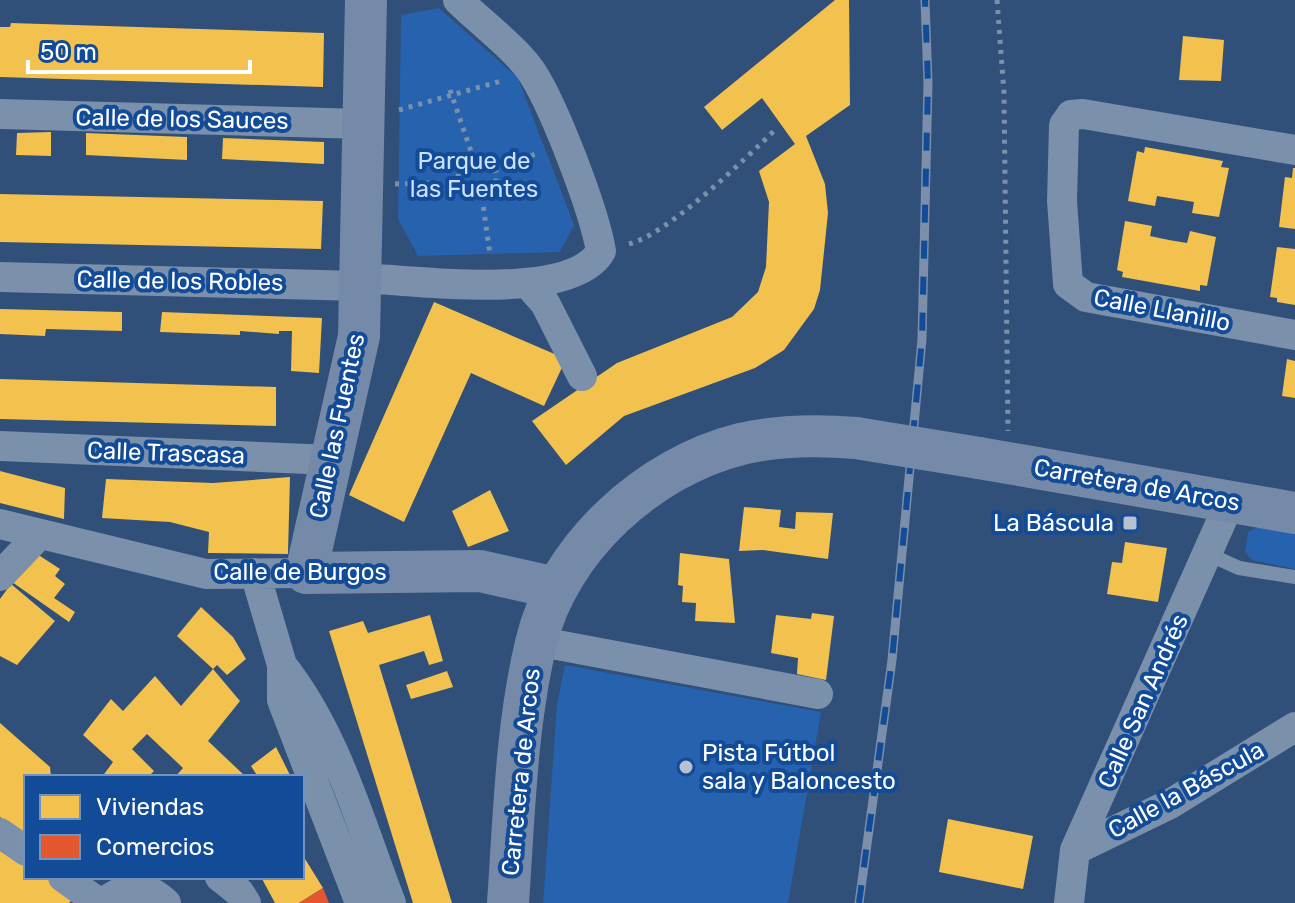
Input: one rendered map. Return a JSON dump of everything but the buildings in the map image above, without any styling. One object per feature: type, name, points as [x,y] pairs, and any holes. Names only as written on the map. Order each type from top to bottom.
[{"type":"street","name":"Calle las Fuentes","points":[[306,573],[359,336],[366,0]]},
{"type":"street","points":[[360,282],[529,285],[581,271],[601,251],[598,233],[563,142],[531,71],[458,0]]},
{"type":"street","name":"Calle de los Sauces","points":[[0,114],[364,124]]},
{"type":"street","name":"Calle Llanillo","points":[[1295,150],[1083,114],[1071,115],[1064,125],[1062,201],[1068,284],[1086,297],[1295,335]]},
{"type":"street","name":"Calle de los Robles","points":[[0,277],[360,282]]},
{"type":"street","points":[[529,285],[545,303],[582,376]]},
{"type":"street","name":"Carretera de Arcos","points":[[508,903],[518,760],[536,641],[556,588],[597,534],[633,499],[667,476],[739,445],[776,438],[856,438],[1295,513]]},
{"type":"street","name":"Calle Trascasa","points":[[0,446],[331,460]]},
{"type":"street","name":"Calle San Andrés","points":[[1069,903],[1075,850],[1230,502]]},
{"type":"street","name":"Calle de Burgos","points":[[0,524],[206,574],[480,571],[556,588]]},
{"type":"street","points":[[0,576],[39,535]]},
{"type":"street","points":[[255,573],[282,665],[282,700],[360,903]]},
{"type":"street","name":"Carretera de Arcos","points":[[536,641],[818,694]]},
{"type":"street","points":[[282,665],[305,694],[331,748],[391,903]]},
{"type":"street","name":"Calle la Báscula","points":[[1075,850],[1170,804],[1295,727]]},
{"type":"street","points":[[0,833],[24,850]]},
{"type":"street","points":[[66,879],[101,903],[137,886],[159,890]]},
{"type":"street","points":[[223,879],[239,892],[246,903]]},
{"type":"lane","points":[[1208,554],[1239,568],[1295,577]]},
{"type":"path","points":[[994,460],[1004,93],[997,0]]},
{"type":"path","points":[[403,109],[508,79]]},
{"type":"path","points":[[451,93],[474,160]]},
{"type":"path","points":[[601,251],[635,242],[662,226],[729,174],[776,129]]},
{"type":"path","points":[[494,171],[563,142]]},
{"type":"path","points":[[474,160],[486,162],[494,171],[495,183],[482,197],[464,192],[458,182],[460,170],[474,160]]},
{"type":"path","points":[[403,184],[458,182]]},
{"type":"path","points":[[482,197],[493,283]]},
{"type":"green space","name":"Parque de las Fuentes","points":[[439,8],[518,78],[574,225],[560,252],[418,256],[398,219],[401,15]]},
{"type":"green space","points":[[1259,527],[1295,532],[1295,569],[1252,560],[1245,552],[1248,532]]},
{"type":"green space","points":[[565,665],[821,712],[788,903],[543,903],[557,704]]},
{"type":"railway","points":[[859,903],[892,660],[922,339],[928,83],[925,0]]},
{"type":"place","name":"La Báscula","points":[[1130,523]]},
{"type":"place","name":"Pista Fútbol sala y Baloncesto","points":[[686,767]]}]
